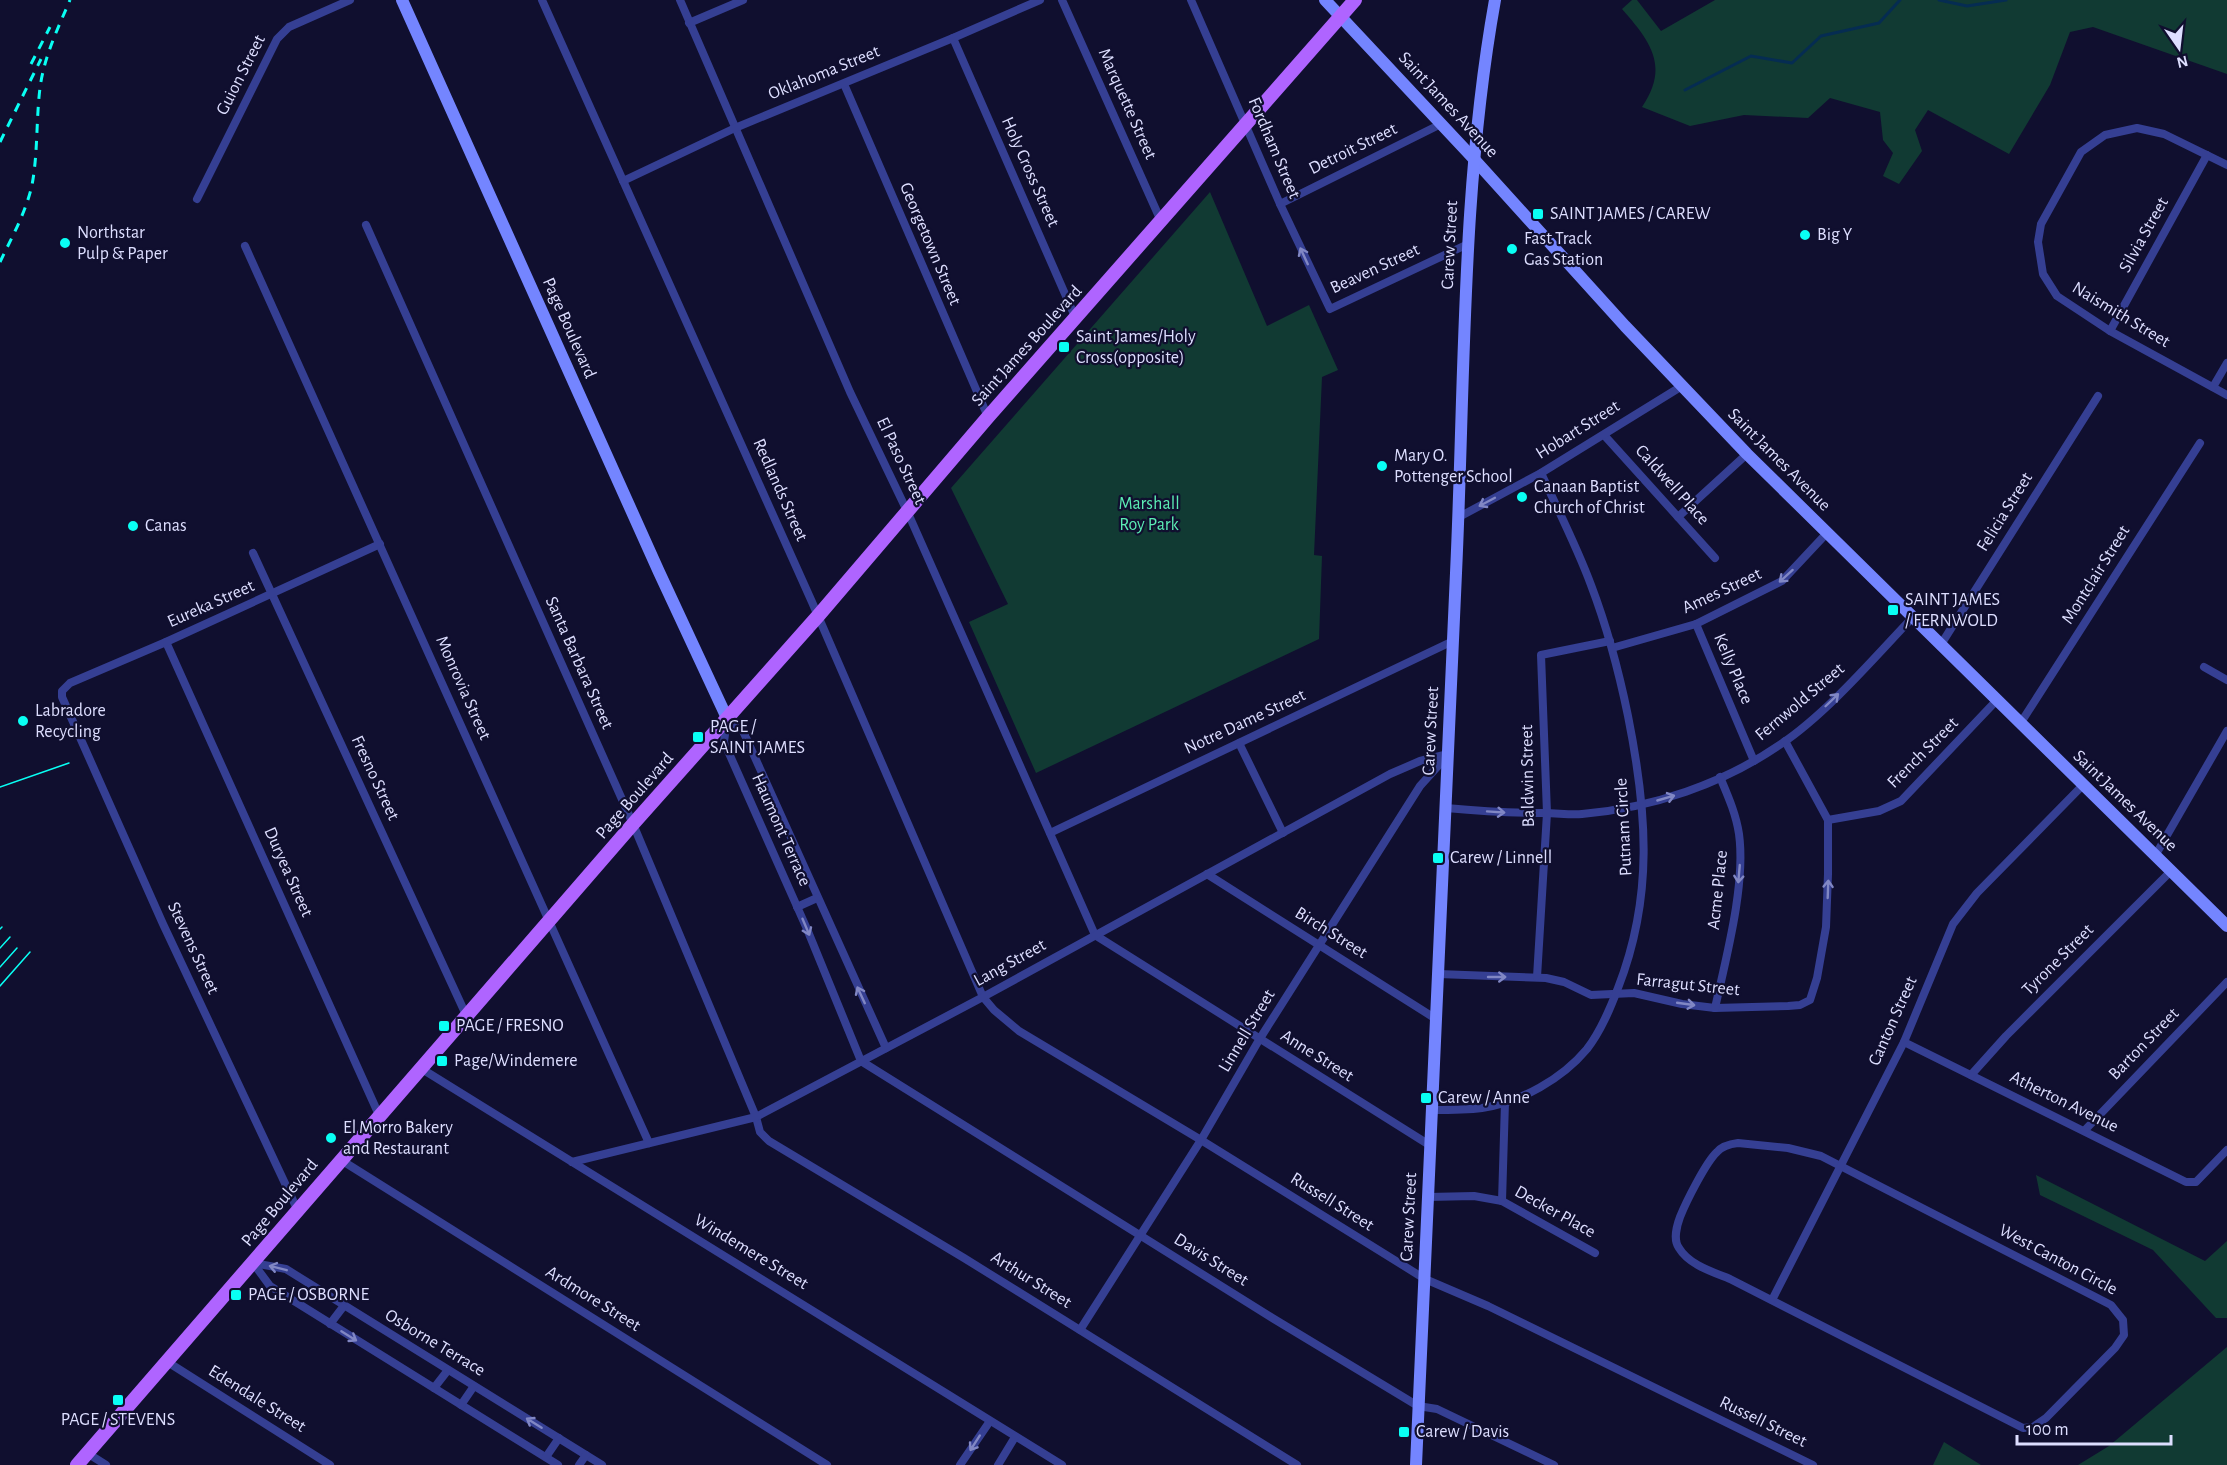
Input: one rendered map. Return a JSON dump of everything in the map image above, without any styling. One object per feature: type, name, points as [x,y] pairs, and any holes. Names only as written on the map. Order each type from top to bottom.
[{"type":"main road","name":"Saint James Boulevard","points":[[727,718],[1355,0]]},
{"type":"main road","name":"Page Boulevard","points":[[77,1465],[379,1115],[422,1069],[727,718]]},
{"type":"street","name":"Guion Street","points":[[197,200],[277,39],[289,27],[350,0]]},
{"type":"street","name":"Page Boulevard","points":[[402,0],[727,718]]},
{"type":"street","name":"Redlands Street","points":[[542,0],[818,616],[983,997]]},
{"type":"street","name":"El Paso Street","points":[[680,0],[850,392],[908,513],[1095,935]]},
{"type":"street","points":[[689,23],[743,0]]},
{"type":"street","name":"Oklahoma Street","points":[[623,180],[735,128],[1040,0]]},
{"type":"street","name":"Marquette Street","points":[[1062,0],[1161,221]]},
{"type":"street","name":"Fordham Street","points":[[1191,0],[1280,204],[1330,309]]},
{"type":"street","name":"Saint James Avenue","points":[[1325,0],[1747,454],[2227,926]]},
{"type":"street","name":"Carew Street","points":[[1416,1465],[1459,517],[1468,244],[1473,158],[1495,0]]},
{"type":"street","name":"Holy Cross Street","points":[[953,38],[1076,319]]},
{"type":"street","name":"Georgetown Street","points":[[844,84],[988,417]]},
{"type":"street","name":"Detroit Street","points":[[1280,204],[1442,124]]},
{"type":"street","name":"Naismith Street","points":[[2227,165],[2164,134],[2137,128],[2104,135],[2081,152],[2041,224],[2038,242],[2043,274],[2057,296],[2110,331],[2227,395]]},
{"type":"street","name":"Silvia Street","points":[[2110,331],[2207,155]]},
{"type":"street","name":"Santa Barbara Street","points":[[366,225],[633,824],[756,1117]]},
{"type":"street","name":"Beaven Street","points":[[1330,309],[1468,244]]},
{"type":"street","name":"Monrovia Street","points":[[245,246],[649,1143]]},
{"type":"street","points":[[2213,387],[2227,363]]},
{"type":"street","name":"Hobart Street","points":[[1459,517],[1541,473],[1682,386]]},
{"type":"street","name":"Felicia Street","points":[[1940,646],[2098,396]]},
{"type":"street","name":"Caldwell Place","points":[[1604,435],[1715,558]]},
{"type":"street","name":"Montclair Street","points":[[2020,724],[2200,443]]},
{"type":"street","points":[[1678,517],[1747,454]]},
{"type":"street","name":"Putnam Circle","points":[[1432,1110],[1467,1109],[1505,1102],[1537,1088],[1572,1064],[1587,1049],[1601,1028],[1632,947],[1640,911],[1644,876],[1643,805],[1633,741],[1611,644],[1591,584],[1541,473]]},
{"type":"street","name":"Ames Street","points":[[1542,681],[1541,655],[1611,644],[1696,624],[1784,580],[1826,534]]},
{"type":"street","name":"Eureka Street","points":[[62,697],[62,691],[70,683],[166,642],[380,544]]},
{"type":"street","name":"Fresno Street","points":[[253,553],[467,1017]]},
{"type":"street","name":"Fernwold Street","points":[[1446,808],[1581,814],[1643,805],[1692,790],[1754,761],[1785,741],[1867,666],[1912,618]]},
{"type":"street","name":"Kelly Place","points":[[1696,624],[1754,761]]},
{"type":"street","name":"Notre Dame Street","points":[[1050,833],[1453,641]]},
{"type":"street","name":"Duryea Street","points":[[166,642],[379,1115]]},
{"type":"street","points":[[2204,667],[2227,680]]},
{"type":"street","name":"Baldwin Street","points":[[1537,977],[1547,813],[1542,681]]},
{"type":"street","name":"Stevens Street","points":[[62,697],[163,924],[298,1211]]},
{"type":"street","name":"French Street","points":[[1828,820],[1879,811],[1901,801],[1996,701]]},
{"type":"street","name":"Haumont Terrace","points":[[727,718],[743,731],[886,1048]]},
{"type":"street","name":"Haumont Terrace","points":[[727,718],[724,742],[861,1061]]},
{"type":"street","points":[[2155,856],[2227,731]]},
{"type":"street","points":[[1785,741],[1828,820]]},
{"type":"street","points":[[1239,743],[1283,833]]},
{"type":"street","name":"Lang Street","points":[[572,1162],[756,1117],[983,997],[1390,774],[1420,761],[1448,754]]},
{"type":"street","name":"Linnell Street","points":[[1080,1330],[1202,1140],[1259,1040],[1420,786],[1448,754]]},
{"type":"street","name":"Acme Place","points":[[1715,1008],[1735,909],[1740,858],[1736,816],[1720,777]]},
{"type":"street","name":"Canton Street","points":[[1772,1300],[1904,1042],[1953,924],[1977,892],[2083,785]]},
{"type":"street","name":"Farragut Street","points":[[1438,974],[1556,979],[1591,995],[1634,993],[1715,1008],[1800,1005],[1810,1000],[1823,947],[1827,901],[1828,820]]},
{"type":"street","name":"Tyrone Street","points":[[1971,1075],[2006,1036],[2171,871]]},
{"type":"street","name":"Birch Street","points":[[1207,874],[1436,1019]]},
{"type":"street","points":[[797,908],[817,898]]},
{"type":"street","name":"Anne Street","points":[[1095,935],[1431,1146]]},
{"type":"street","name":"Barton Street","points":[[2085,1130],[2227,982]]},
{"type":"street","name":"Russell Street","points":[[983,997],[994,1010],[1019,1030],[1202,1140],[1425,1279],[1488,1306],[1808,1464]]},
{"type":"street","name":"Atherton Avenue","points":[[1904,1042],[2186,1182],[2196,1182],[2227,1150]]},
{"type":"street","name":"Davis Street","points":[[861,1061],[1274,1319],[1418,1406],[1437,1409],[1554,1465]]},
{"type":"street","name":"Windemere Street","points":[[422,1069],[814,1309],[1062,1465]]},
{"type":"street","points":[[1502,1201],[1505,1102]]},
{"type":"street","name":"Arthur Street","points":[[756,1117],[760,1132],[770,1141],[1297,1465]]},
{"type":"street","points":[[1772,1300],[1701,1267],[1684,1255],[1677,1246],[1676,1237],[1680,1217],[1711,1159],[1718,1150],[1730,1144],[1788,1148],[1821,1156],[1840,1166]]},
{"type":"street","name":"Ardmore Street","points":[[341,1160],[827,1465]]},
{"type":"street","name":"West Canton Circle","points":[[1772,1300],[2023,1428],[2033,1427],[2046,1418],[2115,1348],[2124,1335],[2123,1320],[2111,1305],[1840,1166]]},
{"type":"street","name":"Decker Place","points":[[1428,1197],[1474,1196],[1502,1201],[1595,1253]]},
{"type":"street","points":[[253,1263],[270,1286],[558,1465]]},
{"type":"street","name":"Osborne Terrace","points":[[253,1263],[286,1269],[602,1465]]},
{"type":"street","points":[[330,1324],[343,1306]]},
{"type":"street","name":"Edendale Street","points":[[166,1361],[330,1465]]},
{"type":"street","points":[[434,1388],[448,1370]]},
{"type":"street","points":[[460,1405],[474,1386]]},
{"type":"street","points":[[960,1465],[990,1420]]},
{"type":"street","points":[[998,1465],[1015,1437]]},
{"type":"street","points":[[546,1457],[559,1438]]},
{"type":"street","points":[[87,1453],[105,1465]]},
{"type":"street","points":[[579,1465],[586,1455]]},
{"type":"green space","points":[[1632,0],[1637,0],[1661,31],[1715,0],[2227,0],[2227,74],[2093,27],[2070,32],[2050,85],[2009,154],[1928,110],[1915,130],[1922,151],[1899,184],[1883,176],[1893,153],[1883,140],[1880,112],[1830,98],[1808,118],[1744,115],[1690,126],[1642,107],[1655,79],[1655,66],[1648,43],[1622,9]]},
{"type":"green space","name":"Marshall Roy Park","points":[[1210,192],[1267,326],[1309,305],[1338,370],[1322,377],[1314,555],[1322,556],[1319,639],[1036,773],[969,622],[1008,604],[951,488]]},
{"type":"green space","points":[[2036,1175],[2205,1261],[2227,1241],[2227,1318],[2216,1318],[2153,1250],[2040,1195]]},
{"type":"green space","points":[[2227,1347],[2227,1465],[2078,1465],[2109,1446]]},
{"type":"green space","points":[[1944,1442],[1981,1465],[1933,1465]]},
{"type":"waterway","points":[[1685,90],[1751,56],[1792,63],[1821,36],[1879,23],[1900,0]]},
{"type":"waterway","points":[[1939,0],[1967,6],[2006,0]]},
{"type":"tram line","points":[[0,787],[69,763]]},
{"type":"tram line","points":[[0,948],[10,937]]},
{"type":"tram line","points":[[0,967],[17,948]]},
{"type":"tram line","points":[[0,986],[30,952]]},
{"type":"railway","points":[[0,262],[26,205],[32,185],[42,76],[52,43],[70,0]]},
{"type":"railway","points":[[31,64],[50,27]]},
{"type":"railway","points":[[0,142],[41,59]]},
{"type":"place","name":"SAINT JAMES / CAREW","points":[[1538,214]]},
{"type":"place","name":"Big Y","points":[[1805,235]]},
{"type":"place","name":"Northstar Pulp & Paper","points":[[65,243]]},
{"type":"place","name":"Fast Track Gas Station","points":[[1512,249]]},
{"type":"place","name":"Saint James/Holy Cross(opposite)","points":[[1064,347]]},
{"type":"place","name":"Mary O. Pottenger School","points":[[1382,466]]},
{"type":"place","name":"Canaan Baptist Church of Christ","points":[[1522,497]]},
{"type":"place","name":"Canas","points":[[133,526]]},
{"type":"place","name":"SAINT JAMES / FERNWOLD","points":[[1893,610]]},
{"type":"place","name":"Labradore Recycling","points":[[23,721]]},
{"type":"place","name":"PAGE / SAINT JAMES","points":[[698,737]]},
{"type":"place","name":"Carew / Linnell","points":[[1438,858]]},
{"type":"place","name":"PAGE / FRESNO","points":[[444,1026]]},
{"type":"place","name":"Page/Windemere","points":[[442,1061]]},
{"type":"place","name":"Carew / Anne","points":[[1426,1098]]},
{"type":"place","name":"El Morro Bakery and Restaurant","points":[[331,1138]]},
{"type":"place","name":"PAGE / OSBORNE","points":[[236,1295]]},
{"type":"place","name":"PAGE / STEVENS","points":[[118,1400]]},
{"type":"place","name":"Carew / Davis","points":[[1404,1432]]}]
